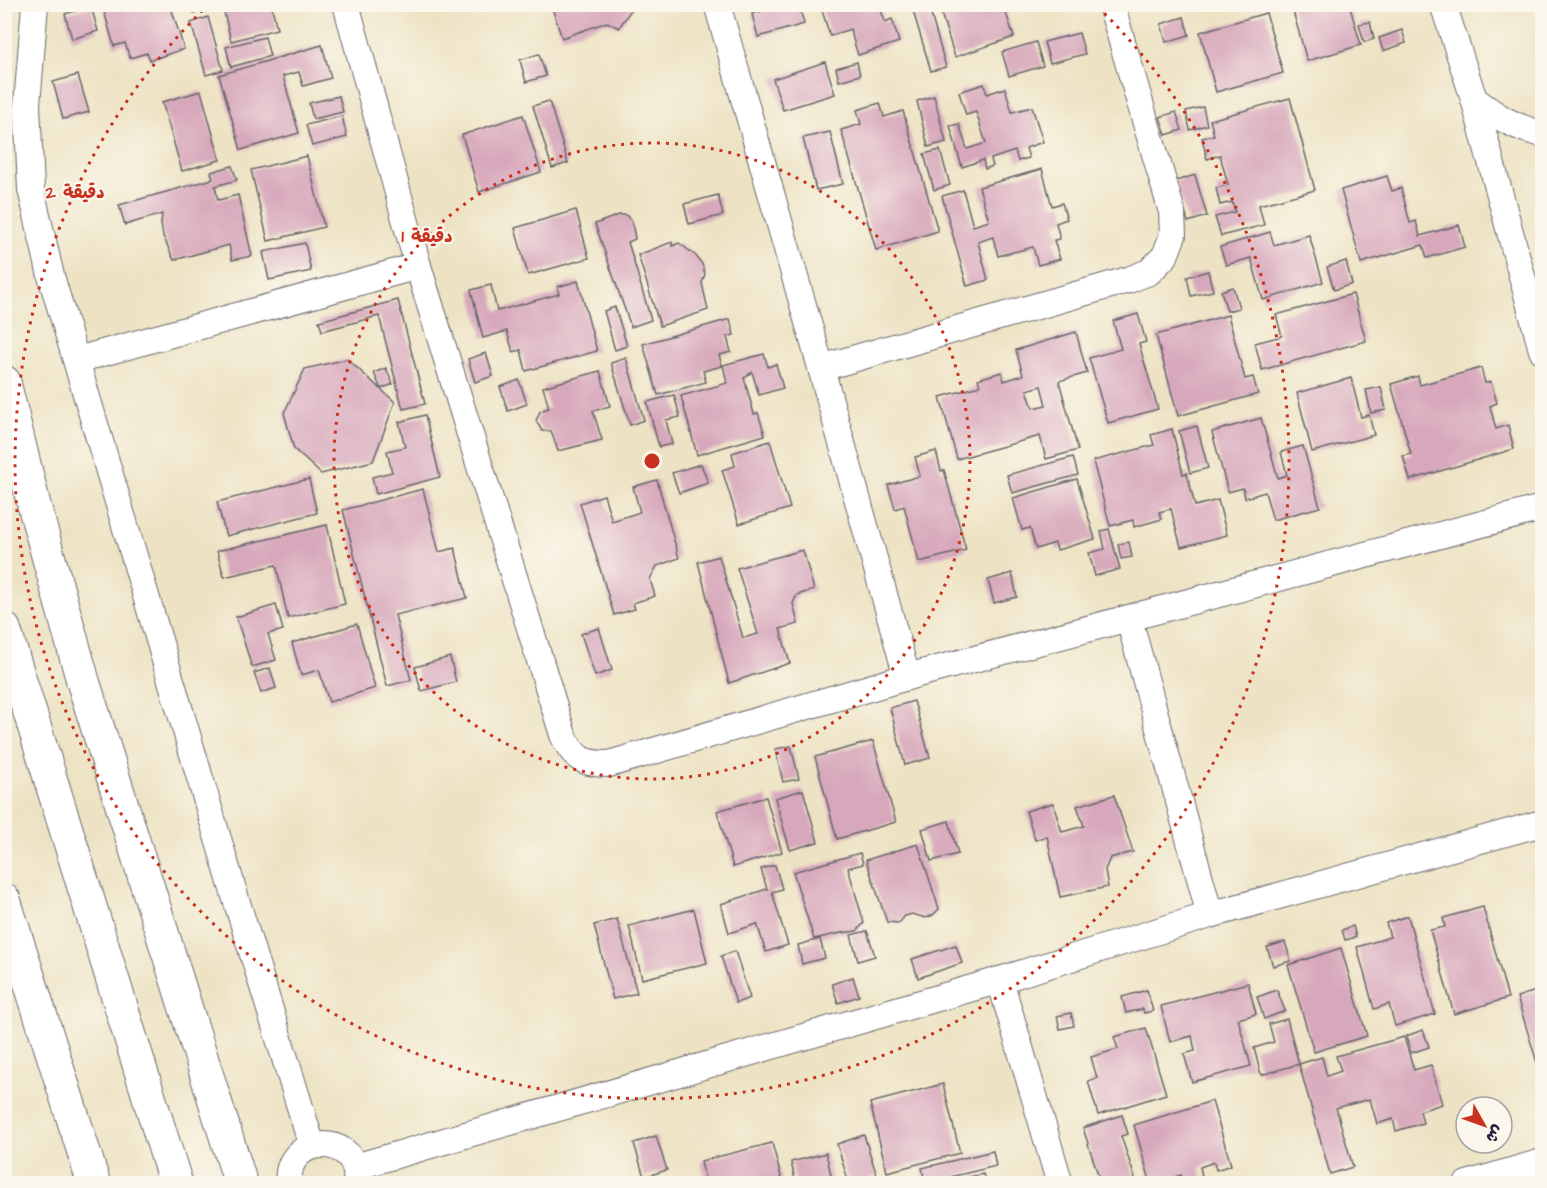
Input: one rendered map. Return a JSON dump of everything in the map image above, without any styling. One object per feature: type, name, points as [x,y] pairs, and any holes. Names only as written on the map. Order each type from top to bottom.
[{"type":"highway","points":[[4,382],[34,505],[83,681],[241,1184]]},
{"type":"highway","points":[[4,628],[176,1184]]},
{"type":"highway","points":[[4,900],[94,1184]]},
{"type":"street","points":[[35,4],[27,105],[31,189],[51,276],[312,1146]]},
{"type":"street","points":[[346,4],[418,266],[562,735],[569,749],[580,759],[594,764],[609,764],[907,677],[1542,508]]},
{"type":"street","points":[[717,4],[907,677]]},
{"type":"street","points":[[821,368],[1128,280],[1149,272],[1165,256],[1173,235],[1172,212],[1110,4]]},
{"type":"street","points":[[1443,4],[1474,99],[1542,350]]},
{"type":"street","points":[[1474,99],[1497,117],[1523,130],[1542,134]]},
{"type":"street","points":[[77,360],[418,266]]},
{"type":"street","points":[[1129,619],[1210,915]]},
{"type":"street","points":[[289,1184],[288,1175],[292,1162],[300,1152],[312,1146],[325,1144],[338,1148],[348,1156],[355,1175],[1210,915],[1542,823]]},
{"type":"street","points":[[1000,980],[1060,1184]]},
{"type":"street","points":[[1467,1184],[1542,1162]]},
{"type":"building","points":[[125,4],[170,4],[184,49],[150,60],[147,53],[130,58],[125,43],[114,46],[104,11]]},
{"type":"building","points":[[191,4],[215,4],[215,6],[194,13]]},
{"type":"building","points":[[222,4],[275,4],[272,7],[277,29],[231,41]]},
{"type":"building","points":[[785,4],[799,4],[804,24],[758,37],[752,14]]},
{"type":"building","points":[[820,4],[879,4],[885,22],[892,19],[899,42],[858,55],[850,29],[830,36]]},
{"type":"building","points":[[911,4],[928,4],[946,67],[931,71]]},
{"type":"building","points":[[938,4],[1003,4],[1014,37],[955,57]]},
{"type":"building","points":[[1291,4],[1349,4],[1361,45],[1307,61]]},
{"type":"building","points":[[551,5],[634,5],[619,28],[607,22],[562,38]]},
{"type":"building","points":[[91,6],[98,31],[72,39],[65,14]]},
{"type":"building","points":[[1266,13],[1283,73],[1216,92],[1200,32]]},
{"type":"building","points":[[208,17],[223,70],[206,75],[191,23]]},
{"type":"building","points":[[1184,17],[1189,35],[1166,42],[1161,24]]},
{"type":"building","points":[[1370,22],[1374,39],[1364,42],[1359,24]]},
{"type":"building","points":[[1402,30],[1406,43],[1383,51],[1379,38]]},
{"type":"building","points":[[1079,33],[1085,54],[1050,63],[1044,42]]},
{"type":"building","points":[[265,37],[270,56],[231,67],[226,47]]},
{"type":"building","points":[[1036,42],[1043,66],[1009,76],[1002,52]]},
{"type":"building","points":[[322,45],[331,78],[303,86],[299,72],[283,76],[299,133],[241,150],[219,75]]},
{"type":"building","points":[[539,54],[546,76],[526,82],[520,60]]},
{"type":"building","points":[[825,62],[835,94],[783,110],[773,79]]},
{"type":"building","points":[[857,62],[860,75],[839,81],[836,68]]},
{"type":"building","points":[[78,75],[89,112],[63,119],[53,82]]},
{"type":"building","points":[[984,84],[987,94],[1005,88],[1012,112],[1032,107],[1043,142],[1026,148],[1029,158],[1018,161],[1015,151],[991,159],[993,166],[985,169],[983,160],[962,167],[950,126],[959,124],[967,149],[986,143],[976,112],[966,115],[959,92]]},
{"type":"building","points":[[201,91],[220,160],[182,171],[162,102]]},
{"type":"building","points":[[339,96],[343,112],[313,119],[309,103]]},
{"type":"building","points":[[934,96],[946,142],[928,147],[917,101]]},
{"type":"building","points":[[1290,98],[1315,190],[1259,205],[1264,225],[1221,236],[1215,217],[1235,212],[1232,202],[1220,205],[1216,188],[1228,185],[1220,155],[1207,159],[1202,138],[1214,135],[1210,120]]},
{"type":"building","points":[[549,101],[568,163],[552,168],[533,106]]},
{"type":"building","points":[[880,103],[884,117],[903,111],[938,231],[876,250],[841,130],[861,124],[857,110]]},
{"type":"building","points":[[1203,107],[1207,125],[1190,130],[1186,111]]},
{"type":"building","points":[[1176,112],[1182,130],[1166,135],[1160,117]]},
{"type":"building","points":[[523,115],[541,172],[479,192],[462,135]]},
{"type":"building","points":[[342,116],[347,137],[312,146],[306,125]]},
{"type":"building","points":[[830,132],[843,184],[816,190],[803,138]]},
{"type":"building","points":[[940,150],[950,185],[934,190],[924,154]]},
{"type":"building","points":[[307,156],[324,227],[268,241],[251,170]]},
{"type":"building","points":[[232,166],[237,180],[215,186],[218,200],[238,195],[252,256],[232,260],[229,245],[174,260],[163,236],[162,214],[125,225],[119,205],[213,179],[211,172]]},
{"type":"building","points":[[1042,169],[1052,206],[1062,203],[1067,219],[1056,223],[1060,239],[1054,240],[1060,259],[1038,265],[1033,247],[998,256],[993,237],[978,242],[988,280],[967,286],[942,196],[963,190],[973,226],[989,221],[979,187]]},
{"type":"building","points":[[1195,175],[1207,216],[1188,222],[1176,181]]},
{"type":"building","points":[[1387,176],[1392,191],[1401,188],[1410,223],[1416,221],[1420,236],[1459,225],[1465,247],[1427,258],[1423,245],[1361,263],[1341,190]]},
{"type":"building","points":[[718,195],[723,215],[689,224],[684,204]]},
{"type":"building","points":[[576,210],[589,258],[528,275],[515,228]]},
{"type":"building","points":[[619,215],[626,215],[632,222],[635,239],[628,242],[651,320],[631,327],[595,224]]},
{"type":"building","points":[[1270,232],[1274,245],[1309,235],[1323,282],[1263,300],[1251,258],[1226,265],[1220,247]]},
{"type":"building","points":[[672,242],[672,246],[679,243],[696,256],[702,264],[705,274],[702,283],[708,310],[660,326],[638,255]]},
{"type":"building","points":[[305,243],[311,271],[269,280],[263,252]]},
{"type":"building","points":[[1346,261],[1352,284],[1334,290],[1327,267]]},
{"type":"building","points":[[1208,271],[1213,291],[1191,296],[1187,277]]},
{"type":"building","points":[[578,281],[597,351],[526,371],[521,350],[513,352],[507,331],[483,338],[471,290],[491,285],[497,311],[559,294],[557,287]]},
{"type":"building","points":[[1233,287],[1239,308],[1227,311],[1221,291]]},
{"type":"building","points":[[1353,294],[1366,341],[1262,370],[1255,343],[1282,336],[1276,315]]},
{"type":"building","points":[[398,300],[425,404],[403,409],[379,316],[322,331],[319,321]]},
{"type":"building","points":[[615,307],[627,346],[615,350],[604,311]]},
{"type":"building","points":[[1138,314],[1146,342],[1139,344],[1158,409],[1108,423],[1089,358],[1121,349],[1113,321]]},
{"type":"building","points":[[1228,315],[1245,379],[1253,377],[1258,394],[1178,416],[1156,335]]},
{"type":"building","points":[[730,319],[734,335],[727,337],[731,352],[719,355],[722,366],[703,371],[706,382],[658,395],[643,344]]},
{"type":"building","points":[[1076,332],[1087,373],[1059,381],[1078,450],[1046,459],[1040,436],[957,459],[940,397],[980,386],[978,379],[1002,372],[1004,381],[1023,375],[1016,350]],"holes":[[[1041,386],[1046,405],[1033,408],[1027,390]]]},
{"type":"building","points":[[486,353],[493,376],[475,382],[468,359]]},
{"type":"building","points":[[764,354],[768,367],[776,364],[783,388],[759,395],[752,372],[744,378],[754,414],[758,413],[765,435],[697,455],[681,396],[727,383],[723,365]]},
{"type":"building","points":[[626,358],[644,420],[630,425],[611,363]]},
{"type":"building","points":[[347,359],[395,402],[373,461],[321,474],[294,449],[284,413],[305,369]]},
{"type":"building","points":[[386,368],[393,384],[381,389],[374,373]]},
{"type":"building","points":[[1481,368],[1485,383],[1491,382],[1497,403],[1490,406],[1496,429],[1508,425],[1514,449],[1410,480],[1403,456],[1411,454],[1391,384],[1418,376],[1420,385]]},
{"type":"building","points":[[600,371],[610,406],[593,411],[602,440],[558,451],[551,431],[542,431],[536,421],[540,411],[549,408],[543,387]]},
{"type":"building","points":[[1351,378],[1361,417],[1369,415],[1374,435],[1312,452],[1297,393]]},
{"type":"building","points":[[519,380],[527,404],[508,411],[500,387]]},
{"type":"building","points":[[1381,387],[1386,410],[1371,413],[1366,390]]},
{"type":"building","points":[[674,395],[680,417],[666,420],[672,444],[659,447],[647,402]]},
{"type":"building","points":[[425,415],[440,477],[376,494],[372,477],[392,472],[387,451],[405,447],[399,422]]},
{"type":"building","points":[[1261,418],[1278,478],[1287,475],[1281,452],[1303,446],[1320,507],[1273,520],[1265,492],[1245,498],[1243,488],[1228,492],[1212,432]]},
{"type":"building","points":[[1197,426],[1208,468],[1190,473],[1179,431]]},
{"type":"building","points":[[1172,429],[1183,474],[1187,473],[1195,506],[1218,500],[1227,535],[1181,547],[1171,509],[1159,512],[1162,519],[1134,527],[1133,520],[1110,526],[1093,461],[1154,445],[1151,435]]},
{"type":"building","points":[[770,441],[790,508],[739,524],[722,470],[735,466],[732,453]]},
{"type":"building","points":[[936,451],[941,471],[944,470],[966,550],[919,562],[904,506],[895,509],[888,485],[920,476],[915,457]]},
{"type":"building","points":[[1073,457],[1078,475],[1012,493],[1007,475]]},
{"type":"building","points":[[701,464],[708,483],[679,493],[672,473]]},
{"type":"building","points":[[309,479],[317,513],[226,536],[217,502]]},
{"type":"building","points":[[1077,479],[1095,539],[1057,550],[1055,543],[1036,549],[1030,528],[1022,530],[1013,498]]},
{"type":"building","points":[[657,480],[679,558],[657,566],[650,579],[655,596],[633,603],[635,609],[614,615],[580,503],[604,495],[612,521],[640,512],[633,487]]},
{"type":"building","points":[[423,489],[439,552],[455,548],[467,598],[395,615],[411,680],[387,686],[343,510]]},
{"type":"building","points":[[327,525],[345,604],[288,618],[276,565],[224,577],[217,551]]},
{"type":"building","points":[[1109,529],[1120,569],[1095,576],[1089,553],[1105,549],[1101,531]]},
{"type":"building","points":[[1129,542],[1132,557],[1121,559],[1118,544]]},
{"type":"building","points":[[803,550],[814,590],[797,595],[793,603],[798,624],[780,629],[790,663],[729,683],[698,562],[719,556],[743,638],[758,634],[737,568]]},
{"type":"building","points":[[1012,573],[1017,597],[994,603],[988,580]]},
{"type":"building","points":[[276,605],[283,630],[268,634],[276,660],[252,667],[236,617]]},
{"type":"building","points":[[357,624],[375,688],[329,702],[319,670],[301,675],[292,643]]},
{"type":"building","points":[[599,628],[612,670],[595,676],[581,634]]},
{"type":"building","points":[[450,657],[456,682],[421,691],[415,667]]},
{"type":"building","points":[[270,668],[276,688],[261,693],[254,673]]},
{"type":"building","points":[[914,701],[930,758],[905,765],[890,708]]},
{"type":"building","points":[[873,741],[896,822],[837,839],[815,757]]},
{"type":"building","points":[[791,746],[799,779],[783,782],[775,749]]},
{"type":"building","points":[[803,790],[818,842],[790,850],[775,798]]},
{"type":"building","points":[[1114,795],[1133,852],[1110,858],[1105,870],[1108,887],[1060,897],[1047,836],[1035,840],[1026,811],[1053,803],[1062,832],[1084,826],[1077,806]]},
{"type":"building","points":[[766,797],[782,852],[733,867],[717,811]]},
{"type":"building","points":[[949,821],[958,854],[931,861],[922,829]]},
{"type":"building","points":[[918,844],[939,909],[926,918],[912,914],[905,916],[899,923],[887,922],[866,860]]},
{"type":"building","points":[[860,853],[863,864],[848,868],[864,923],[857,931],[814,939],[793,872]]},
{"type":"building","points":[[775,865],[782,889],[772,892],[788,945],[766,952],[757,924],[729,933],[721,904],[767,889],[761,869]]},
{"type":"building","points":[[1483,907],[1508,998],[1454,1014],[1430,930],[1445,927],[1443,918]]},
{"type":"building","points":[[694,909],[707,963],[642,979],[629,926]]},
{"type":"building","points":[[1408,916],[1435,1014],[1395,1026],[1389,1004],[1374,1009],[1357,947],[1390,937],[1386,923]]},
{"type":"building","points":[[617,919],[637,993],[613,999],[594,925]]},
{"type":"building","points":[[1353,926],[1356,937],[1345,940],[1342,930]]},
{"type":"building","points":[[867,931],[875,956],[858,961],[851,935]]},
{"type":"building","points":[[820,939],[825,958],[802,964],[798,945]]},
{"type":"building","points":[[1285,942],[1291,961],[1273,966],[1267,947]]},
{"type":"building","points":[[956,945],[962,963],[918,978],[912,959]]},
{"type":"building","points":[[1341,948],[1367,1036],[1314,1052],[1288,965]]},
{"type":"building","points":[[735,951],[750,998],[736,1003],[721,956]]},
{"type":"building","points":[[853,977],[859,996],[838,1003],[832,984]]},
{"type":"building","points":[[1248,983],[1256,1014],[1238,1019],[1251,1066],[1192,1082],[1184,1054],[1195,1051],[1192,1036],[1170,1042],[1161,1006]]},
{"type":"building","points":[[1542,989],[1542,1079],[1517,997]]},
{"type":"building","points":[[1147,990],[1153,1011],[1144,1013],[1143,1009],[1126,1013],[1122,997]]},
{"type":"building","points":[[1277,990],[1285,1011],[1264,1019],[1257,997]]},
{"type":"building","points":[[1071,1013],[1074,1026],[1060,1029],[1057,1016]]},
{"type":"building","points":[[1287,1019],[1299,1064],[1261,1075],[1254,1048],[1274,1042],[1269,1024]]},
{"type":"building","points":[[1146,1028],[1166,1094],[1098,1115],[1088,1081],[1097,1078],[1091,1057],[1118,1049],[1114,1037]]},
{"type":"building","points":[[1423,1030],[1429,1047],[1411,1053],[1406,1036]]},
{"type":"building","points":[[1404,1037],[1414,1070],[1431,1065],[1442,1104],[1420,1111],[1423,1123],[1396,1131],[1393,1119],[1377,1124],[1370,1099],[1336,1108],[1353,1167],[1330,1174],[1299,1064],[1322,1057],[1327,1076],[1341,1071],[1336,1056]]},
{"type":"building","points":[[943,1084],[960,1153],[887,1172],[870,1103]]},
{"type":"building","points":[[1212,1101],[1231,1165],[1216,1170],[1214,1162],[1200,1167],[1202,1176],[1183,1182],[1181,1175],[1168,1179],[1170,1184],[1151,1184],[1134,1125]]},
{"type":"building","points":[[1122,1115],[1128,1134],[1121,1136],[1137,1184],[1101,1184],[1083,1128]]},
{"type":"building","points":[[864,1135],[877,1176],[849,1184],[837,1144]]},
{"type":"building","points":[[656,1136],[667,1170],[644,1177],[634,1143]]},
{"type":"building","points":[[772,1143],[783,1184],[706,1184],[701,1161]]},
{"type":"building","points":[[993,1151],[996,1166],[925,1183],[922,1168]]},
{"type":"building","points":[[826,1153],[833,1184],[796,1184],[791,1162]]},
{"type":"building","points":[[983,1174],[986,1184],[953,1184],[954,1181]]}]
